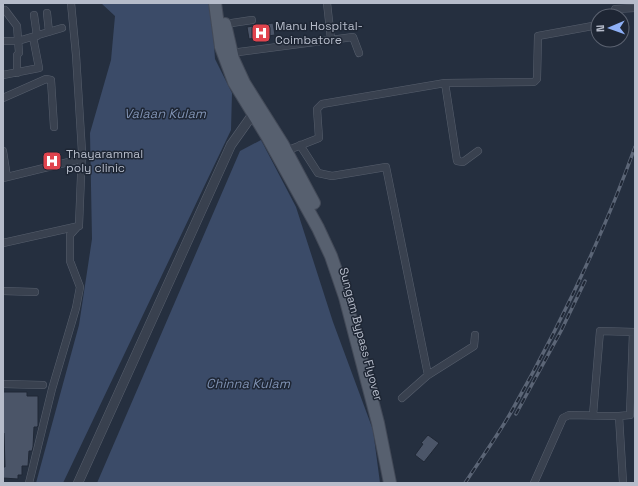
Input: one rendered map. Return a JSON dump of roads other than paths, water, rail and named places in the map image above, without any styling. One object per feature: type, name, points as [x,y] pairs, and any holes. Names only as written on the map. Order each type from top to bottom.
[{"type":"main road","points":[[215,3],[221,47],[234,82],[256,111]]},
{"type":"main road","points":[[222,3],[233,59],[256,111]]},
{"type":"main road","name":"Sungam Bypass Flyover","points":[[256,111],[286,151],[326,226],[335,255],[378,423],[390,483]]},
{"type":"main road","name":"Sungam Bypass Flyover","points":[[256,111],[318,228],[335,255],[352,295],[385,421],[397,483]]},
{"type":"street","points":[[29,483],[52,389],[76,308],[80,287],[70,260],[70,236],[79,226],[81,159],[76,55],[71,3]]},
{"type":"street","points":[[328,3],[331,39]]},
{"type":"street","points":[[4,8],[17,26],[19,53],[17,55],[16,73]]},
{"type":"street","points":[[47,12],[50,32]]},
{"type":"street","points":[[3,75],[39,68],[34,15]]},
{"type":"street","points":[[225,24],[252,20]]},
{"type":"street","points":[[286,151],[319,138],[317,109],[322,104],[445,83],[534,82],[537,79],[538,36],[590,26]]},
{"type":"street","points":[[3,41],[18,41],[62,28]]},
{"type":"street","points":[[232,53],[353,37],[359,53]]},
{"type":"street","points":[[3,98],[46,79],[51,80],[54,127]]},
{"type":"street","points":[[445,83],[457,161],[463,162],[478,151]]},
{"type":"street","points":[[78,483],[231,145],[256,111]]},
{"type":"street","points":[[300,145],[318,173],[332,176],[386,167],[428,375]]},
{"type":"street","points":[[3,151],[5,178],[81,159]]},
{"type":"street","points":[[3,243],[79,226]]},
{"type":"street","points":[[3,291],[35,292]]},
{"type":"street","points":[[534,483],[562,418],[569,415],[619,416],[632,415],[634,332],[600,331],[593,415]]},
{"type":"street","points":[[402,398],[428,375],[474,346],[475,335]]},
{"type":"street","points":[[3,384],[43,385]]},
{"type":"street","points":[[619,416],[623,483]]},
{"type":"water","name":"Valaan Kulam","points":[[101,3],[211,3],[215,59],[232,93],[231,130],[63,483],[36,483],[79,325],[92,239],[90,133],[111,60],[115,16]]},
{"type":"water","name":"Chinna Kulam","points":[[261,140],[296,207],[333,322],[373,430],[380,483],[97,483],[240,151]]},
{"type":"railway","points":[[465,483],[510,414],[562,316],[594,249],[635,147]]},
{"type":"railway","points":[[516,414],[561,331],[585,281]]},
{"type":"place","name":"Manu Hospital- Coimbatore","points":[[261,33]]},
{"type":"place","name":"Thayarammal poly clinic","points":[[52,161]]}]
